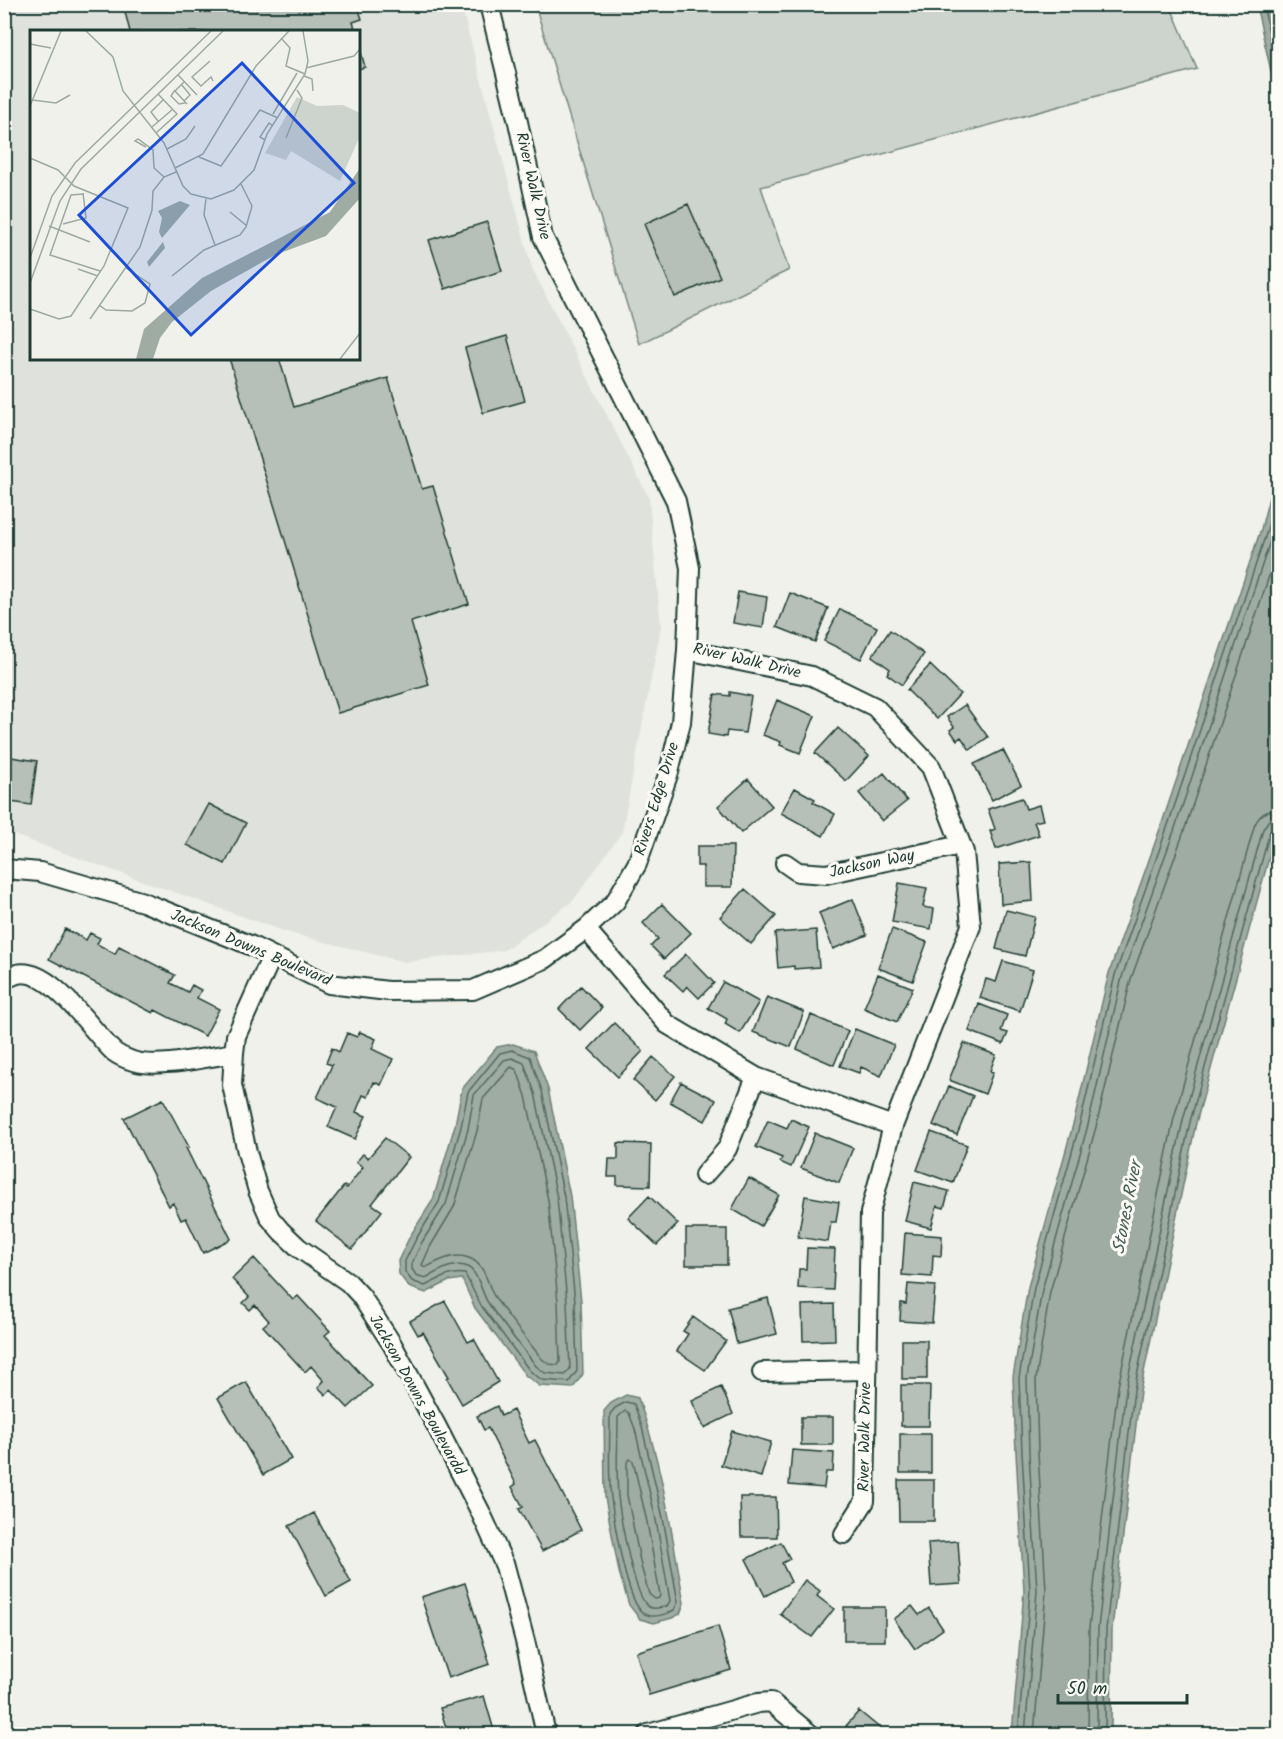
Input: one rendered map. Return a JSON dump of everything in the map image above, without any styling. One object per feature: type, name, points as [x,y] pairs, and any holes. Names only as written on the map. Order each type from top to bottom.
[{"type":"street","name":"River Walk Drive","points":[[489,4],[543,237],[676,501],[690,568],[687,650],[812,676],[875,707],[931,767],[964,852],[971,926],[893,1126]]},
{"type":"street","name":"Rivers Edge Drive","points":[[586,929],[615,902],[637,864],[669,772],[681,722],[687,650]]},
{"type":"street","name":"Jackson Way","points":[[785,863],[798,872],[826,874],[961,844]]},
{"type":"street","name":"Jackson Downs Boulevard","points":[[4,869],[40,872],[143,902],[244,943],[329,984],[388,991],[473,990],[545,959],[586,929]]},
{"type":"street","points":[[586,929],[667,1024],[756,1077],[893,1126],[870,1213],[866,1370],[762,1372]]},
{"type":"street","name":"Jackson Downs Boulevardd","points":[[272,956],[236,1036],[232,1085],[258,1191],[270,1218],[281,1231],[299,1248],[348,1282],[361,1296],[392,1344],[437,1427],[505,1566],[546,1734]]},
{"type":"street","points":[[4,980],[17,974],[24,974],[44,980],[57,989],[115,1053],[132,1062],[152,1064],[234,1053]]},
{"type":"street","points":[[704,1175],[727,1149],[756,1077]]},
{"type":"street","name":"River Walk Drive","points":[[844,1534],[865,1501],[866,1370]]},
{"type":"street","points":[[648,1734],[758,1703],[771,1702],[810,1734]]},
{"type":"shaded area","points":[[5,5],[461,5],[532,268],[649,498],[661,627],[622,832],[573,901],[505,950],[404,962],[289,933],[5,832]]},
{"type":"shaded area","points":[[535,5],[1170,5],[1197,69],[761,187],[789,270],[639,344]]},
{"type":"water","points":[[1256,5],[1278,5],[1278,102]]},
{"type":"water","name":"Stones River","points":[[1278,462],[1278,825],[1196,1123],[1140,1391],[1112,1629],[1111,1734],[1012,1734],[1024,1591],[1013,1377],[1028,1287],[1074,1121],[1109,973],[1261,529]]},
{"type":"water","points":[[513,1044],[534,1051],[548,1089],[570,1196],[581,1301],[583,1374],[573,1388],[540,1386],[526,1376],[475,1308],[462,1279],[449,1281],[426,1293],[409,1287],[399,1274],[398,1261],[410,1236],[433,1200],[455,1125],[462,1089],[497,1047]]},
{"type":"water","points":[[626,1395],[638,1398],[654,1448],[666,1499],[684,1603],[680,1614],[654,1623],[640,1619],[629,1605],[619,1572],[605,1497],[604,1411],[611,1403]]},
{"type":"building","points":[[123,4],[357,4],[362,19],[353,22],[355,30],[130,30]]},
{"type":"building","points":[[360,49],[365,67],[360,68]]},
{"type":"building","points":[[688,204],[720,277],[675,297],[644,224]]},
{"type":"building","points":[[487,222],[502,271],[445,289],[429,240]]},
{"type":"building","points":[[507,336],[525,401],[483,413],[465,348]]},
{"type":"building","points":[[230,360],[280,360],[294,407],[388,378],[422,489],[433,486],[469,604],[411,622],[429,685],[338,713]]},
{"type":"building","points":[[738,592],[767,597],[763,628],[733,623]]},
{"type":"building","points":[[790,593],[828,608],[815,642],[777,627]]},
{"type":"building","points":[[840,609],[877,627],[861,659],[824,641]]},
{"type":"building","points":[[890,630],[924,654],[902,685],[887,674],[890,669],[872,656]]},
{"type":"building","points":[[930,665],[960,694],[937,719],[907,690]]},
{"type":"building","points":[[730,692],[751,696],[745,733],[727,731],[726,737],[708,734],[715,694],[730,696]]},
{"type":"building","points":[[777,700],[815,716],[800,753],[763,735]]},
{"type":"building","points":[[965,705],[988,737],[970,750],[961,737],[957,740],[950,730],[954,727],[947,717]]},
{"type":"building","points":[[838,728],[869,756],[846,781],[815,753]]},
{"type":"building","points":[[1003,750],[1021,785],[992,800],[974,764]]},
{"type":"building","points":[[4,756],[37,761],[31,805],[4,801]]},
{"type":"building","points":[[884,773],[907,801],[882,821],[859,793]]},
{"type":"building","points":[[748,779],[772,806],[741,833],[718,806]]},
{"type":"building","points":[[795,788],[815,799],[813,802],[835,814],[823,836],[781,813]]},
{"type":"building","points":[[1022,798],[1026,809],[1039,805],[1043,820],[1034,822],[1039,835],[996,849],[990,831],[995,829],[988,809]]},
{"type":"building","points":[[209,804],[246,823],[225,864],[187,845]]},
{"type":"building","points":[[697,846],[733,846],[732,887],[703,887],[703,866],[697,866]]},
{"type":"building","points":[[1031,862],[1033,901],[1001,904],[999,864]]},
{"type":"building","points":[[899,883],[927,888],[923,907],[934,909],[931,929],[892,922]]},
{"type":"building","points":[[745,889],[776,916],[751,944],[720,917]]},
{"type":"building","points":[[853,899],[867,935],[833,949],[819,913]]},
{"type":"building","points":[[662,904],[691,933],[664,959],[651,946],[658,939],[643,923]]},
{"type":"building","points":[[1006,910],[1035,917],[1025,956],[996,949]]},
{"type":"building","points":[[65,929],[86,940],[90,933],[100,938],[97,944],[115,954],[119,946],[175,975],[170,983],[188,992],[192,985],[201,990],[197,998],[219,1009],[205,1036],[155,1010],[153,1013],[49,959]]},
{"type":"building","points":[[892,929],[927,942],[913,981],[878,968]]},
{"type":"building","points":[[816,930],[819,967],[778,968],[775,933]]},
{"type":"building","points":[[686,954],[714,983],[699,998],[687,986],[683,991],[665,974]]},
{"type":"building","points":[[1003,961],[1033,970],[1020,1011],[980,998],[986,979],[996,982]]},
{"type":"building","points":[[878,974],[913,988],[897,1022],[864,1008]]},
{"type":"building","points":[[723,982],[759,1002],[740,1033],[725,1024],[727,1019],[708,1008]]},
{"type":"building","points":[[581,986],[602,1008],[580,1030],[559,1009]]},
{"type":"building","points":[[767,997],[804,1012],[791,1047],[753,1032]]},
{"type":"building","points":[[979,1004],[1007,1015],[1001,1031],[1008,1033],[1003,1044],[969,1031]]},
{"type":"building","points":[[811,1015],[848,1031],[834,1065],[797,1049]]},
{"type":"building","points":[[614,1023],[643,1051],[618,1077],[589,1049]]},
{"type":"building","points":[[855,1029],[894,1045],[881,1076],[861,1067],[859,1073],[840,1066]]},
{"type":"building","points":[[360,1032],[376,1039],[372,1049],[393,1059],[381,1085],[374,1082],[368,1097],[363,1095],[356,1112],[366,1116],[355,1139],[328,1127],[337,1107],[317,1098],[332,1065],[326,1063],[332,1048],[339,1052],[347,1033],[357,1037]]},
{"type":"building","points":[[964,1043],[996,1055],[985,1094],[949,1080]]},
{"type":"building","points":[[653,1057],[675,1076],[655,1100],[633,1080]]},
{"type":"building","points":[[681,1082],[716,1100],[705,1121],[670,1102]]},
{"type":"building","points":[[949,1086],[973,1096],[957,1135],[933,1125]]},
{"type":"building","points":[[163,1099],[189,1147],[186,1148],[231,1239],[203,1253],[186,1218],[181,1220],[173,1203],[169,1206],[124,1118]]},
{"type":"building","points":[[791,1119],[809,1127],[791,1167],[780,1162],[782,1158],[756,1147],[768,1120],[787,1128]]},
{"type":"building","points":[[931,1132],[967,1145],[953,1183],[917,1170]]},
{"type":"building","points":[[815,1133],[853,1148],[839,1183],[801,1168]]},
{"type":"building","points":[[385,1138],[409,1157],[372,1204],[382,1211],[352,1249],[316,1221],[344,1186],[347,1188],[363,1167],[356,1162],[363,1154],[368,1158]]},
{"type":"building","points":[[618,1143],[651,1144],[650,1186],[617,1185],[617,1177],[608,1177],[609,1159],[618,1159]]},
{"type":"building","points":[[749,1178],[779,1195],[761,1226],[732,1209]]},
{"type":"building","points":[[914,1182],[949,1191],[944,1208],[937,1206],[931,1228],[905,1221]]},
{"type":"building","points":[[649,1196],[678,1224],[657,1245],[628,1218]]},
{"type":"building","points":[[805,1196],[839,1202],[836,1222],[831,1222],[828,1242],[798,1237]]},
{"type":"building","points":[[686,1229],[727,1229],[727,1265],[686,1265]]},
{"type":"building","points":[[905,1233],[942,1236],[941,1256],[933,1255],[932,1277],[902,1275]]},
{"type":"building","points":[[807,1248],[835,1249],[833,1290],[798,1288],[799,1269],[806,1269]]},
{"type":"building","points":[[254,1258],[293,1300],[298,1296],[330,1331],[325,1335],[372,1386],[348,1408],[331,1390],[326,1395],[318,1387],[324,1381],[311,1366],[305,1372],[263,1326],[269,1321],[255,1305],[250,1310],[243,1303],[249,1297],[232,1279]]},
{"type":"building","points":[[908,1284],[935,1286],[932,1323],[900,1321],[901,1303],[906,1304]]},
{"type":"building","points":[[768,1298],[777,1334],[737,1344],[728,1308]]},
{"type":"building","points":[[445,1301],[468,1342],[474,1339],[498,1382],[462,1404],[423,1332],[418,1335],[410,1321]]},
{"type":"building","points":[[834,1304],[835,1340],[803,1341],[802,1305]]},
{"type":"building","points":[[693,1317],[726,1341],[705,1370],[677,1351],[688,1334],[683,1331]]},
{"type":"building","points":[[902,1340],[927,1340],[927,1379],[902,1379]]},
{"type":"building","points":[[246,1382],[291,1459],[263,1475],[218,1398]]},
{"type":"building","points":[[901,1385],[930,1385],[929,1426],[901,1426]]},
{"type":"building","points":[[721,1387],[733,1414],[704,1428],[692,1401]]},
{"type":"building","points":[[497,1406],[501,1416],[513,1410],[529,1443],[535,1440],[581,1530],[542,1551],[519,1509],[523,1507],[512,1487],[516,1484],[488,1428],[484,1430],[477,1416]]},
{"type":"building","points":[[801,1417],[833,1417],[833,1445],[801,1445]]},
{"type":"building","points":[[732,1431],[771,1442],[761,1477],[721,1465]]},
{"type":"building","points":[[900,1434],[931,1434],[931,1473],[900,1473]]},
{"type":"building","points":[[792,1450],[834,1453],[833,1472],[826,1472],[824,1488],[789,1485]]},
{"type":"building","points":[[898,1480],[934,1480],[934,1521],[899,1521]]},
{"type":"building","points":[[740,1497],[776,1497],[777,1537],[741,1537]]},
{"type":"building","points":[[314,1513],[351,1582],[326,1596],[289,1526]]},
{"type":"building","points":[[958,1541],[961,1584],[931,1586],[928,1543]]},
{"type":"building","points":[[781,1542],[790,1559],[782,1563],[791,1582],[765,1596],[746,1559]]},
{"type":"building","points":[[805,1580],[820,1591],[817,1596],[834,1609],[812,1637],[780,1614]]},
{"type":"building","points":[[465,1583],[490,1664],[448,1678],[421,1597]]},
{"type":"building","points":[[912,1606],[919,1615],[929,1608],[943,1629],[915,1649],[894,1619]]},
{"type":"building","points":[[844,1607],[885,1607],[885,1641],[844,1641]]},
{"type":"building","points":[[718,1626],[731,1670],[649,1695],[636,1652]]},
{"type":"building","points":[[484,1696],[495,1734],[448,1734],[440,1708]]},
{"type":"building","points":[[859,1711],[882,1730],[878,1734],[856,1734],[846,1726]]}]
